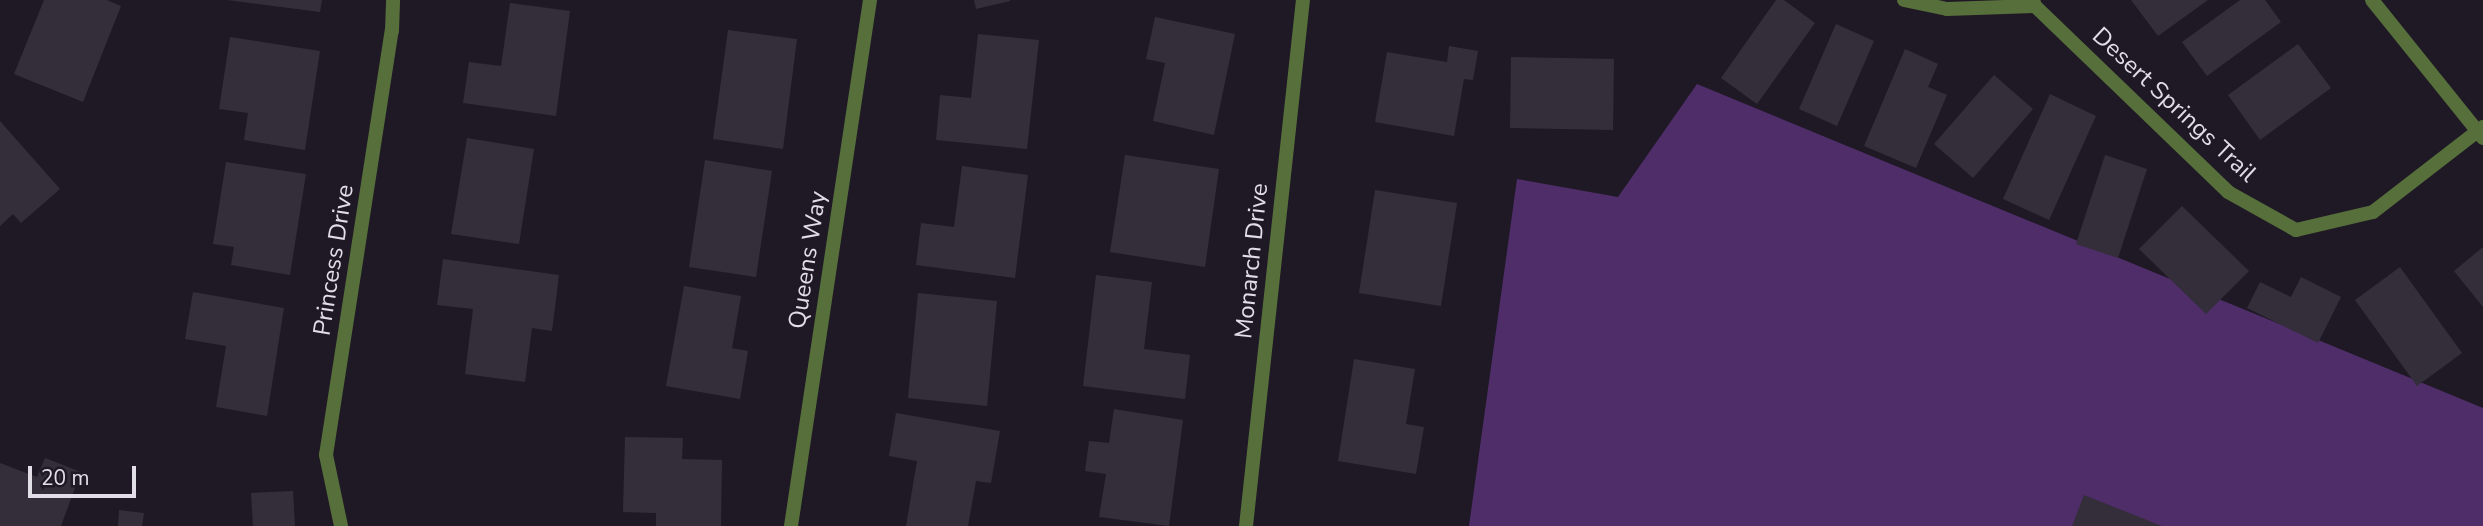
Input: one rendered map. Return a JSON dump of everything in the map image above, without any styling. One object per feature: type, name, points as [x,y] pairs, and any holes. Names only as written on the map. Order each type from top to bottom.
[{"type":"street","name":"Princess Drive","points":[[341,526],[327,455],[392,31],[393,0]]},
{"type":"street","name":"Queens Way","points":[[791,526],[870,0]]},
{"type":"street","name":"Monarch Drive","points":[[1246,526],[1303,0]]},
{"type":"street","points":[[1904,0],[1947,9],[2034,3]]},
{"type":"street","points":[[2372,0],[2481,132]]},
{"type":"street","name":"Desert Springs Trail","points":[[2034,3],[2228,192],[2296,230],[2373,212],[2481,132]]},
{"type":"shaded area","points":[[1697,84],[2483,408],[2483,526],[1469,526],[1517,179],[1618,197]]},
{"type":"building","points":[[44,0],[107,0],[121,6],[83,102],[14,74]]},
{"type":"building","points":[[227,0],[322,0],[320,12]]},
{"type":"building","points":[[974,0],[1010,0],[1010,1],[976,9]]},
{"type":"building","points":[[1776,0],[1784,0],[1815,23],[1757,104],[1721,78]]},
{"type":"building","points":[[2131,0],[2208,0],[2158,36]]},
{"type":"building","points":[[2240,0],[2265,0],[2281,22],[2207,76],[2182,42]]},
{"type":"building","points":[[510,3],[570,11],[556,116],[463,103],[469,62],[501,66]]},
{"type":"building","points":[[1155,17],[1235,34],[1214,135],[1153,121],[1165,63],[1146,59]]},
{"type":"building","points":[[1836,24],[1874,41],[1837,126],[1799,109]]},
{"type":"building","points":[[728,30],[797,39],[783,149],[713,139]]},
{"type":"building","points":[[978,34],[1039,40],[1027,149],[936,140],[940,95],[971,98]]},
{"type":"building","points":[[230,37],[320,51],[305,150],[244,140],[248,113],[219,109]]},
{"type":"building","points":[[2298,44],[2331,88],[2260,140],[2228,95]]},
{"type":"building","points":[[1449,46],[1478,51],[1473,80],[1464,79],[1454,136],[1375,122],[1387,52],[1447,62]]},
{"type":"building","points":[[1905,49],[1938,64],[1928,87],[1947,95],[1916,168],[1864,146]]},
{"type":"building","points":[[1511,57],[1614,59],[1613,130],[1510,128]]},
{"type":"building","points":[[1994,75],[2033,109],[1973,178],[1934,144]]},
{"type":"building","points":[[2050,94],[2096,116],[2049,220],[2003,199]]},
{"type":"building","points":[[0,121],[60,189],[21,223],[13,214],[0,226]]},
{"type":"building","points":[[467,138],[534,149],[519,244],[451,234]]},
{"type":"building","points":[[1125,155],[1219,169],[1205,267],[1110,252]]},
{"type":"building","points":[[2105,155],[2147,169],[2118,258],[2076,244]]},
{"type":"building","points":[[705,160],[772,171],[756,277],[689,267]]},
{"type":"building","points":[[226,162],[306,174],[290,275],[231,265],[234,247],[213,244]]},
{"type":"building","points":[[962,166],[1028,175],[1015,278],[916,265],[921,223],[954,227]]},
{"type":"building","points":[[1375,190],[1457,203],[1441,306],[1359,293]]},
{"type":"building","points":[[2182,206],[2249,271],[2206,314],[2139,249]]},
{"type":"building","points":[[2483,247],[2483,307],[2454,271]]},
{"type":"building","points":[[443,259],[559,275],[552,331],[532,328],[525,382],[465,374],[473,309],[437,305]]},
{"type":"building","points":[[2400,267],[2462,353],[2417,386],[2355,300]]},
{"type":"building","points":[[1096,275],[1152,282],[1144,349],[1190,355],[1185,399],[1083,386]]},
{"type":"building","points":[[2301,277],[2341,297],[2318,343],[2247,308],[2260,282],[2291,297]]},
{"type":"building","points":[[684,286],[741,296],[732,348],[748,351],[740,399],[666,386]]},
{"type":"building","points":[[193,292],[284,308],[267,416],[216,407],[226,346],[185,339]]},
{"type":"building","points":[[918,293],[997,301],[987,406],[908,398]]},
{"type":"building","points":[[1354,359],[1415,369],[1406,424],[1424,427],[1416,474],[1338,461]]},
{"type":"building","points":[[1114,409],[1183,420],[1169,526],[1099,517],[1106,474],[1085,471],[1089,441],[1109,443]]},
{"type":"building","points":[[896,413],[1000,431],[991,483],[976,481],[968,526],[906,526],[917,461],[889,456]]},
{"type":"building","points":[[625,437],[683,438],[682,459],[722,460],[721,526],[656,526],[656,513],[623,512]]},
{"type":"building","points":[[45,458],[81,472],[61,526],[0,526],[0,463],[37,477]]},
{"type":"building","points":[[293,491],[295,526],[253,526],[251,493]]},
{"type":"building","points":[[2084,495],[2162,526],[2072,526]]},
{"type":"building","points":[[119,510],[144,513],[142,526],[118,526]]}]
